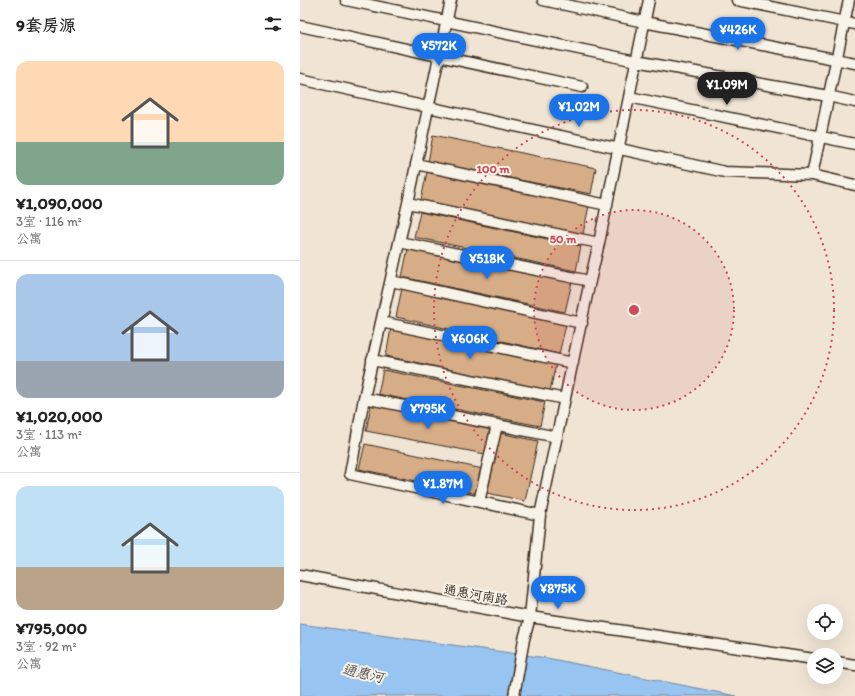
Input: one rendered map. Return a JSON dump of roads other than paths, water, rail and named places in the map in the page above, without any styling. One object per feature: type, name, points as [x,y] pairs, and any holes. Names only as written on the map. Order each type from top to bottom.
[{"type":"street","points":[[346,0],[636,61],[855,102]]},
{"type":"street","points":[[451,0],[429,108],[391,280],[380,322],[350,474],[540,515]]},
{"type":"street","points":[[543,0],[644,22],[855,64]]},
{"type":"street","points":[[514,696],[524,638],[530,617],[540,515],[599,243],[649,0]]},
{"type":"street","points":[[736,0],[855,24]]},
{"type":"street","points":[[812,175],[849,0]]},
{"type":"street","points":[[300,26],[582,87]]},
{"type":"street","points":[[300,79],[725,172],[812,175],[855,185]]},
{"type":"street","points":[[629,97],[855,144]]},
{"type":"street","points":[[416,164],[606,206]]},
{"type":"street","points":[[408,203],[599,243]]},
{"type":"street","points":[[399,242],[590,281]]},
{"type":"street","points":[[391,280],[582,323]]},
{"type":"street","points":[[380,322],[572,363]]},
{"type":"street","points":[[372,360],[565,399]]},
{"type":"street","points":[[364,398],[557,437]]},
{"type":"street","points":[[479,502],[497,425]]},
{"type":"street","name":"通惠河南路","points":[[300,575],[530,617],[807,658]]},
{"type":"street","points":[[843,663],[855,665]]},
{"type":"water","name":"通惠河","points":[[300,624],[547,658],[736,696],[300,696]]}]
